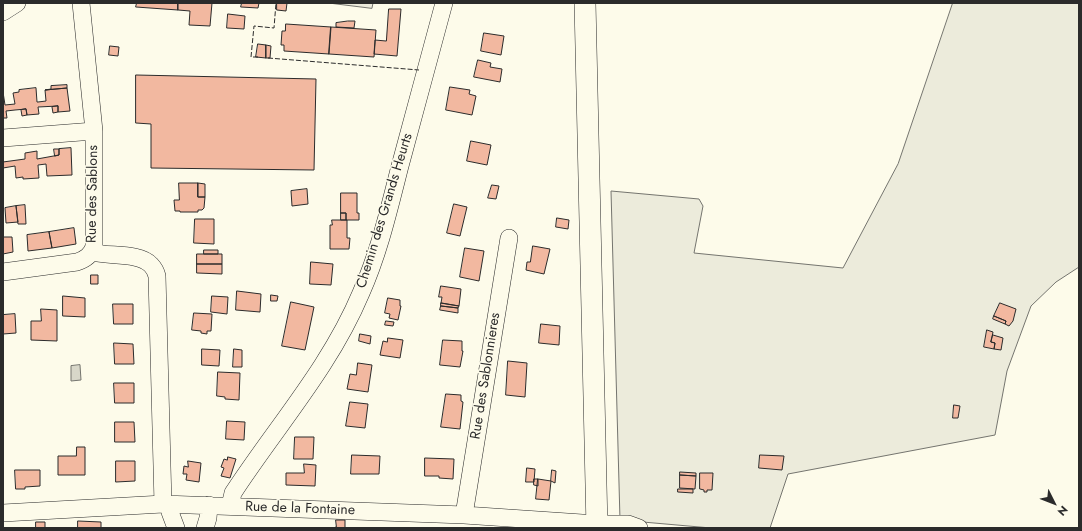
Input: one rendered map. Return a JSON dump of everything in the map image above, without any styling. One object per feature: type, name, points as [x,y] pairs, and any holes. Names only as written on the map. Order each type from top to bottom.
[{"type":"main road","points":[[584,3],[597,526]]},
{"type":"street","points":[[3,12],[17,3]]},
{"type":"street","name":"Rue des Sablons","points":[[81,3],[94,131],[95,237],[92,252],[140,258],[152,266],[157,276],[166,504],[176,528]]},
{"type":"street","name":"Chemin des Grands Heurts","points":[[230,506],[232,493],[306,390],[340,336],[361,294],[373,263],[444,3]]},
{"type":"street","points":[[3,138],[94,131]]},
{"type":"street","name":"Rue des Sablonnieres","points":[[464,515],[509,238]]},
{"type":"street","points":[[3,272],[77,262],[84,260],[92,252]]},
{"type":"street","name":"Rue de la Fontaine","points":[[3,514],[166,504],[464,515],[597,526],[628,524],[639,528]]},
{"type":"street","points":[[205,528],[208,518],[209,505]]},
{"type":"shaded area","points":[[329,3],[373,3],[372,8]]},
{"type":"shaded area","points":[[953,3],[1079,3],[1079,267],[1056,282],[1031,306],[1007,371],[995,435],[788,474],[770,528],[711,528],[620,520],[611,191],[699,199],[703,206],[694,253],[843,268],[898,164]]},
{"type":"shaded area","points":[[80,365],[81,380],[71,381],[71,366]]},
{"type":"building","points":[[137,3],[178,3],[178,10],[136,7]]},
{"type":"building","points":[[178,3],[212,3],[210,26],[189,25],[190,11],[178,10]]},
{"type":"building","points":[[242,3],[259,3],[258,8],[241,7]]},
{"type":"building","points":[[277,3],[287,3],[286,11],[277,10]]},
{"type":"building","points":[[389,9],[401,9],[397,56],[374,54],[375,40],[386,41]]},
{"type":"building","points":[[228,14],[245,16],[244,29],[227,28]]},
{"type":"building","points":[[355,21],[354,28],[336,27],[336,23]]},
{"type":"building","points":[[286,24],[331,27],[329,54],[284,51],[284,45],[281,45],[282,31],[285,31]]},
{"type":"building","points":[[331,27],[376,30],[374,57],[329,54]]},
{"type":"building","points":[[484,33],[504,36],[501,55],[481,51]]},
{"type":"building","points":[[258,44],[266,45],[266,58],[256,57]]},
{"type":"building","points":[[266,45],[271,46],[270,58],[266,58]]},
{"type":"building","points":[[110,46],[119,47],[118,56],[109,55]]},
{"type":"building","points":[[478,60],[491,63],[490,67],[502,69],[500,82],[474,77]]},
{"type":"building","points":[[136,75],[316,79],[314,170],[151,168],[151,124],[136,123]]},
{"type":"building","points":[[67,85],[67,88],[45,90],[51,89],[51,86]]},
{"type":"building","points":[[450,87],[470,90],[469,94],[476,96],[472,115],[446,110]]},
{"type":"building","points":[[36,88],[38,102],[46,101],[45,90],[67,88],[70,111],[58,112],[58,106],[38,107],[39,114],[27,115],[26,109],[6,111],[7,118],[3,118],[3,92],[5,105],[15,104],[13,93],[19,92],[19,90]]},
{"type":"building","points":[[58,106],[58,112],[53,113],[52,107]]},
{"type":"building","points":[[26,109],[27,115],[22,116],[21,110]]},
{"type":"building","points":[[471,141],[491,145],[487,165],[467,161]]},
{"type":"building","points":[[71,148],[72,175],[47,176],[46,164],[38,165],[39,178],[23,179],[23,177],[16,178],[15,166],[3,168],[3,162],[25,159],[25,153],[37,151],[37,159],[59,155],[59,149]]},
{"type":"building","points":[[54,149],[59,149],[59,155],[55,156]]},
{"type":"building","points":[[179,183],[198,183],[198,197],[205,197],[204,208],[202,210],[198,210],[198,212],[175,211],[174,200],[179,200]]},
{"type":"building","points":[[198,183],[205,184],[205,197],[198,197]]},
{"type":"building","points":[[492,185],[499,186],[496,199],[488,198]]},
{"type":"building","points":[[307,189],[308,204],[292,206],[291,191]]},
{"type":"building","points":[[341,193],[357,193],[357,213],[359,213],[359,220],[346,220],[346,213],[341,213]]},
{"type":"building","points":[[454,204],[467,207],[460,236],[447,233]]},
{"type":"building","points":[[25,205],[26,224],[18,224],[16,206]]},
{"type":"building","points":[[16,206],[18,222],[6,223],[5,208]]},
{"type":"building","points":[[341,213],[346,213],[346,220],[341,220]]},
{"type":"building","points":[[557,218],[569,220],[568,229],[556,227]]},
{"type":"building","points":[[195,219],[214,219],[214,244],[194,243]]},
{"type":"building","points":[[332,220],[347,220],[347,238],[350,238],[349,249],[330,249],[330,225],[332,225]]},
{"type":"building","points":[[74,228],[76,244],[52,248],[49,232]]},
{"type":"building","points":[[49,232],[52,248],[28,251],[27,235]]},
{"type":"building","points":[[3,237],[12,237],[13,252],[3,254]]},
{"type":"building","points":[[533,246],[550,249],[544,274],[526,270],[527,262],[530,262]]},
{"type":"building","points":[[465,248],[484,251],[479,281],[460,277]]},
{"type":"building","points":[[204,250],[218,250],[218,254],[204,254]]},
{"type":"building","points":[[197,254],[222,254],[222,264],[197,264]]},
{"type":"building","points":[[311,262],[333,264],[331,285],[310,284]]},
{"type":"building","points":[[197,264],[222,264],[222,274],[197,273]]},
{"type":"building","points":[[91,275],[98,275],[98,284],[91,284]]},
{"type":"building","points":[[441,286],[461,289],[459,306],[441,303],[442,297],[439,297]]},
{"type":"building","points":[[237,291],[261,294],[260,312],[236,310]]},
{"type":"building","points":[[271,295],[278,296],[277,301],[271,301]]},
{"type":"building","points":[[63,296],[85,298],[85,317],[63,316]]},
{"type":"building","points":[[212,296],[228,297],[227,314],[211,312]]},
{"type":"building","points":[[388,298],[400,300],[401,306],[398,320],[389,318],[390,314],[385,313]]},
{"type":"building","points":[[291,302],[314,307],[305,350],[282,346]]},
{"type":"building","points":[[441,303],[459,306],[458,308],[441,306]]},
{"type":"building","points":[[1000,303],[1016,309],[1013,321],[1009,326],[1005,324],[1006,321],[994,316]]},
{"type":"building","points":[[113,304],[133,304],[133,324],[114,324]]},
{"type":"building","points":[[441,306],[458,308],[458,313],[440,310]]},
{"type":"building","points":[[41,309],[57,310],[57,341],[31,340],[31,321],[41,321]]},
{"type":"building","points":[[194,313],[212,314],[211,331],[207,331],[207,334],[201,333],[201,331],[192,330]]},
{"type":"building","points":[[15,314],[16,333],[3,334],[3,315]]},
{"type":"building","points":[[994,316],[1006,321],[1005,324],[993,319]]},
{"type":"building","points":[[386,321],[394,322],[393,326],[385,325]]},
{"type":"building","points":[[541,324],[560,326],[559,345],[539,343]]},
{"type":"building","points":[[987,330],[993,332],[991,342],[995,343],[994,349],[984,347]]},
{"type":"building","points":[[360,334],[371,336],[370,344],[359,341]]},
{"type":"building","points":[[993,335],[1003,338],[1001,350],[994,349],[995,343],[991,342]]},
{"type":"building","points":[[388,338],[403,340],[400,358],[380,355],[383,341],[387,342]]},
{"type":"building","points":[[443,340],[462,341],[463,351],[460,367],[440,365]]},
{"type":"building","points":[[114,343],[133,344],[134,364],[115,364]]},
{"type":"building","points":[[202,349],[220,350],[219,366],[202,365]]},
{"type":"building","points":[[234,349],[242,350],[242,367],[233,367]]},
{"type":"building","points":[[508,361],[527,363],[525,397],[506,395]]},
{"type":"building","points":[[358,363],[372,365],[368,392],[347,389],[350,374],[356,375]]},
{"type":"building","points":[[218,372],[240,373],[239,400],[225,399],[225,397],[217,396]]},
{"type":"building","points":[[114,383],[134,383],[134,403],[115,403]]},
{"type":"building","points":[[446,394],[461,395],[461,401],[463,402],[460,429],[441,427]]},
{"type":"building","points":[[350,402],[368,404],[365,428],[346,426]]},
{"type":"building","points":[[954,405],[960,406],[958,418],[953,418]]},
{"type":"building","points":[[227,421],[245,422],[244,440],[226,439]]},
{"type":"building","points":[[115,422],[134,422],[135,442],[115,442]]},
{"type":"building","points":[[295,437],[314,437],[313,459],[294,459]]},
{"type":"building","points":[[77,447],[85,447],[85,475],[58,475],[58,456],[76,456]]},
{"type":"building","points":[[352,455],[380,456],[379,474],[351,474]]},
{"type":"building","points":[[760,455],[784,456],[782,470],[759,468]]},
{"type":"building","points":[[228,457],[236,459],[230,478],[221,476],[224,468],[221,467],[224,459],[227,460]]},
{"type":"building","points":[[425,458],[454,459],[453,479],[439,478],[439,476],[425,476]]},
{"type":"building","points":[[116,461],[135,461],[135,481],[116,482]]},
{"type":"building","points":[[188,461],[201,463],[199,482],[186,480],[187,474],[183,474],[184,466],[188,467]]},
{"type":"building","points":[[304,464],[316,465],[315,486],[286,485],[286,473],[304,473]]},
{"type":"building","points":[[527,468],[535,469],[534,482],[526,482]]},
{"type":"building","points":[[15,470],[40,470],[40,486],[16,489]]},
{"type":"building","points":[[552,470],[556,471],[555,483],[551,481]]},
{"type":"building","points":[[680,472],[696,473],[696,476],[680,475]]},
{"type":"building","points":[[700,473],[713,473],[712,490],[707,490],[707,492],[704,492],[704,490],[700,489]]},
{"type":"building","points":[[680,475],[696,476],[695,489],[680,488]]},
{"type":"building","points":[[534,479],[538,479],[538,486],[534,485]]},
{"type":"building","points":[[538,479],[551,481],[549,500],[536,499]]},
{"type":"building","points":[[678,489],[693,489],[693,493],[678,492]]},
{"type":"building","points":[[336,520],[345,520],[345,528],[333,528],[336,527]]},
{"type":"building","points":[[78,521],[101,522],[101,528],[78,528]]},
{"type":"building","points":[[36,522],[45,522],[45,528],[36,528]]},
{"type":"fence","points":[[258,57],[251,57],[254,26],[274,28],[276,3]]},
{"type":"fence","points":[[268,58],[419,70]]}]
